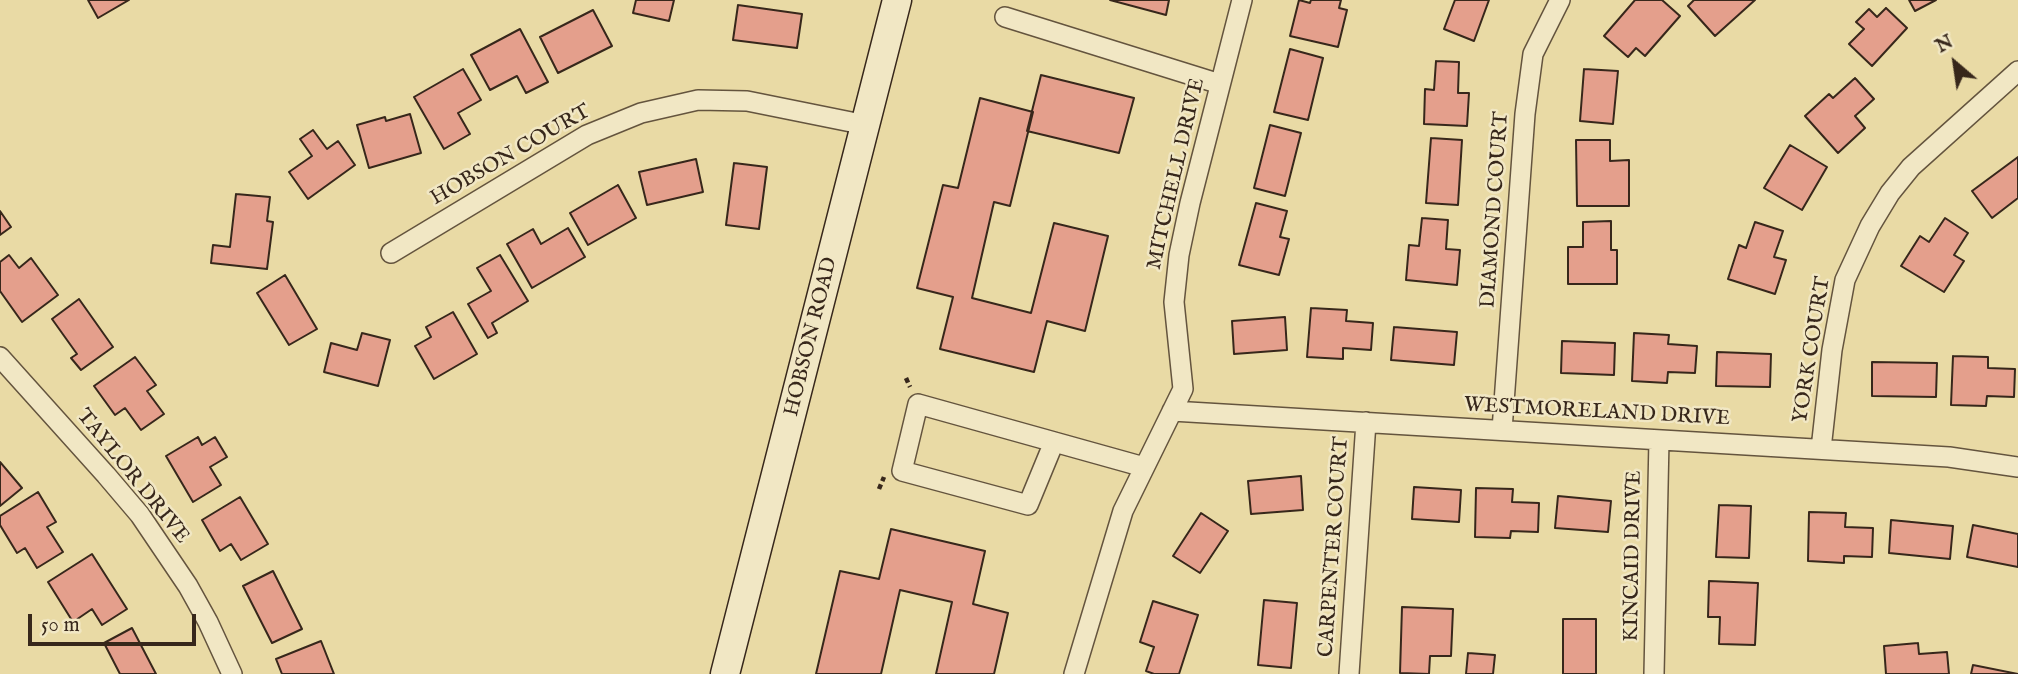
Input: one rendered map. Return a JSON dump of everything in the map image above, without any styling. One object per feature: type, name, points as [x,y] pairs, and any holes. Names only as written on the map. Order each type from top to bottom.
[{"type":"main road","name":"HOBSON ROAD","points":[[725,674],[897,0]]},
{"type":"street","name":"MITCHELL DRIVE","points":[[1074,674],[1123,511],[1183,389],[1174,302],[1179,255],[1242,0]]},
{"type":"street","name":"DIAMOND COURT","points":[[1502,430],[1525,114],[1533,54],[1560,0]]},
{"type":"street","points":[[1004,17],[1220,84]]},
{"type":"street","name":"YORK COURT","points":[[1821,449],[1832,350],[1844,280],[1870,226],[1890,193],[1911,167],[2018,71]]},
{"type":"street","name":"HOBSON COURT","points":[[391,253],[587,135],[641,113],[698,100],[747,101],[866,125]]},
{"type":"street","name":"TAYLOR DRIVE","points":[[0,357],[106,475],[166,552],[208,622],[232,674]]},
{"type":"street","points":[[1054,442],[1028,505],[902,471],[918,404],[1144,467]]},
{"type":"street","name":"WESTMORELAND DRIVE","points":[[1172,411],[1949,457],[2018,467]]},
{"type":"street","name":"CARPENTER COURT","points":[[1349,674],[1366,422]]},
{"type":"street","name":"KINCAID DRIVE","points":[[1654,674],[1659,440]]},
{"type":"building","points":[[88,0],[129,0],[98,18]]},
{"type":"building","points":[[636,0],[674,0],[669,21],[633,13]]},
{"type":"building","points":[[1110,0],[1169,0],[1166,15]]},
{"type":"building","points":[[1299,0],[1310,3],[1311,0],[1341,0],[1339,8],[1347,10],[1338,47],[1290,36]]},
{"type":"building","points":[[1455,0],[1489,0],[1474,41],[1444,29]]},
{"type":"building","points":[[1635,0],[1662,0],[1680,16],[1645,56],[1636,48],[1628,57],[1604,36]]},
{"type":"building","points":[[1694,0],[1755,0],[1715,36],[1688,6]]},
{"type":"building","points":[[1909,0],[1936,0],[1915,11]]},
{"type":"building","points":[[738,5],[802,14],[797,48],[733,40]]},
{"type":"building","points":[[1886,8],[1907,28],[1872,66],[1849,44],[1864,29],[1856,22],[1869,9],[1877,17]]},
{"type":"building","points":[[593,10],[612,46],[558,73],[540,37]]},
{"type":"building","points":[[520,29],[548,82],[526,93],[517,76],[490,90],[471,55]]},
{"type":"building","points":[[1290,49],[1323,58],[1308,120],[1274,112]]},
{"type":"building","points":[[1436,61],[1459,62],[1458,93],[1469,93],[1467,126],[1424,124],[1425,89],[1434,90]]},
{"type":"building","points":[[463,69],[481,100],[458,113],[470,134],[444,149],[414,97]]},
{"type":"building","points":[[1584,69],[1618,71],[1613,124],[1580,121]]},
{"type":"building","points":[[1041,75],[1134,98],[1119,153],[1027,131]]},
{"type":"building","points":[[1855,78],[1874,99],[1855,116],[1865,128],[1838,153],[1805,116],[1829,94],[1833,98]]},
{"type":"building","points":[[980,98],[1033,112],[1010,206],[994,202],[972,298],[1031,313],[1054,223],[1108,236],[1085,331],[1047,321],[1034,372],[940,349],[953,297],[917,288],[943,185],[958,188]]},
{"type":"building","points":[[410,114],[421,153],[369,168],[357,125],[385,117],[386,121]]},
{"type":"building","points":[[1270,125],[1301,133],[1285,196],[1254,188]]},
{"type":"building","points":[[313,130],[327,149],[338,141],[355,165],[308,199],[289,172],[312,156],[300,139]]},
{"type":"building","points":[[1431,138],[1462,140],[1458,205],[1426,203]]},
{"type":"building","points":[[1576,140],[1610,140],[1610,161],[1629,160],[1629,206],[1577,206]]},
{"type":"building","points":[[1790,145],[1827,167],[1802,210],[1764,188]]},
{"type":"building","points":[[2018,157],[2018,198],[1992,218],[1972,191]]},
{"type":"building","points":[[696,159],[703,192],[647,205],[639,172]]},
{"type":"building","points":[[734,163],[767,167],[759,229],[726,225]]},
{"type":"building","points":[[618,185],[636,218],[588,245],[570,213]]},
{"type":"building","points":[[236,194],[270,197],[267,221],[273,222],[267,269],[211,263],[213,245],[230,247]]},
{"type":"building","points":[[1256,203],[1287,211],[1280,237],[1289,239],[1279,275],[1239,265]]},
{"type":"building","points":[[0,211],[11,227],[0,235]]},
{"type":"building","points":[[1422,218],[1448,220],[1446,249],[1460,250],[1457,285],[1406,280],[1409,245],[1419,246]]},
{"type":"building","points":[[1945,218],[1968,233],[1954,255],[1964,261],[1944,292],[1901,266],[1920,236],[1929,242]]},
{"type":"building","points":[[1611,221],[1611,250],[1617,250],[1617,284],[1568,284],[1568,247],[1583,247],[1583,222]]},
{"type":"building","points":[[1755,222],[1783,231],[1774,257],[1786,260],[1775,294],[1728,279],[1739,245],[1746,248]]},
{"type":"building","points":[[568,228],[585,257],[532,288],[507,244],[533,229],[541,244]]},
{"type":"building","points":[[9,255],[19,268],[31,258],[58,295],[22,322],[0,291],[0,262]]},
{"type":"building","points":[[500,255],[528,301],[492,323],[497,333],[488,338],[468,304],[491,291],[477,268]]},
{"type":"building","points":[[285,275],[317,329],[289,345],[257,293]]},
{"type":"building","points":[[79,299],[113,347],[81,370],[71,358],[77,354],[52,319]]},
{"type":"building","points":[[1311,308],[1347,310],[1346,321],[1373,323],[1371,350],[1343,348],[1343,359],[1307,357]]},
{"type":"building","points":[[453,312],[477,354],[434,379],[415,346],[431,337],[426,327]]},
{"type":"building","points":[[1285,317],[1287,350],[1234,354],[1232,321]]},
{"type":"building","points":[[1394,327],[1457,332],[1454,365],[1391,360]]},
{"type":"building","points":[[362,333],[390,340],[378,386],[324,372],[331,343],[357,350]]},
{"type":"building","points":[[1634,333],[1669,335],[1668,344],[1697,346],[1695,373],[1668,372],[1667,383],[1632,381]]},
{"type":"building","points":[[1562,341],[1615,343],[1614,375],[1561,373]]},
{"type":"building","points":[[1717,352],[1771,354],[1770,387],[1716,386]]},
{"type":"building","points":[[1953,356],[1988,357],[1988,368],[2015,369],[2014,397],[1987,396],[1986,406],[1951,405]]},
{"type":"building","points":[[135,357],[156,385],[147,391],[164,414],[141,430],[125,408],[115,415],[94,386]]},
{"type":"building","points":[[1872,362],[1937,363],[1936,397],[1872,396]]},
{"type":"building","points":[[198,437],[202,445],[215,437],[227,457],[210,467],[221,485],[193,502],[166,456]]},
{"type":"building","points":[[0,462],[22,488],[0,506]]},
{"type":"building","points":[[1301,476],[1303,510],[1251,514],[1248,481]]},
{"type":"building","points":[[1414,487],[1461,490],[1459,522],[1412,519]]},
{"type":"building","points":[[1476,488],[1513,489],[1512,502],[1539,503],[1538,532],[1511,531],[1510,538],[1475,537]]},
{"type":"building","points":[[38,492],[56,522],[47,527],[63,552],[37,568],[25,548],[17,553],[0,525],[0,516]]},
{"type":"building","points":[[1558,496],[1611,501],[1608,532],[1555,528]]},
{"type":"building","points":[[240,497],[268,544],[241,560],[231,544],[220,551],[202,520]]},
{"type":"building","points":[[1719,505],[1751,506],[1749,558],[1716,557]]},
{"type":"building","points":[[1809,512],[1846,513],[1845,527],[1873,528],[1872,557],[1844,556],[1844,563],[1808,561]]},
{"type":"building","points":[[1201,513],[1228,531],[1200,573],[1173,556]]},
{"type":"building","points":[[1891,520],[1953,526],[1950,559],[1889,553]]},
{"type":"building","points":[[1973,525],[2018,534],[2018,567],[1967,557]]},
{"type":"building","points":[[891,529],[985,551],[973,604],[1008,613],[994,674],[936,674],[952,602],[900,590],[881,674],[816,674],[840,571],[879,579]]},
{"type":"building","points":[[92,554],[127,609],[102,625],[92,609],[73,622],[48,582]]},
{"type":"building","points":[[273,571],[302,629],[272,643],[243,586]]},
{"type":"building","points":[[1709,581],[1758,583],[1755,645],[1719,644],[1720,617],[1708,617]]},
{"type":"building","points":[[1264,600],[1297,603],[1291,668],[1258,665]]},
{"type":"building","points":[[1153,601],[1198,615],[1179,674],[1154,674],[1146,671],[1154,647],[1140,642]]},
{"type":"building","points":[[1402,607],[1453,609],[1451,656],[1430,656],[1429,674],[1400,673]]},
{"type":"building","points":[[1563,619],[1596,619],[1596,674],[1563,674]]},
{"type":"building","points":[[132,628],[156,674],[120,674],[104,643]]},
{"type":"building","points":[[321,641],[334,674],[282,674],[276,659]]},
{"type":"building","points":[[1918,643],[1919,654],[1947,652],[1949,674],[1886,674],[1884,646]]},
{"type":"building","points":[[1468,653],[1495,655],[1493,674],[1466,674]]},
{"type":"building","points":[[1973,665],[2018,674],[1971,674]]}]
